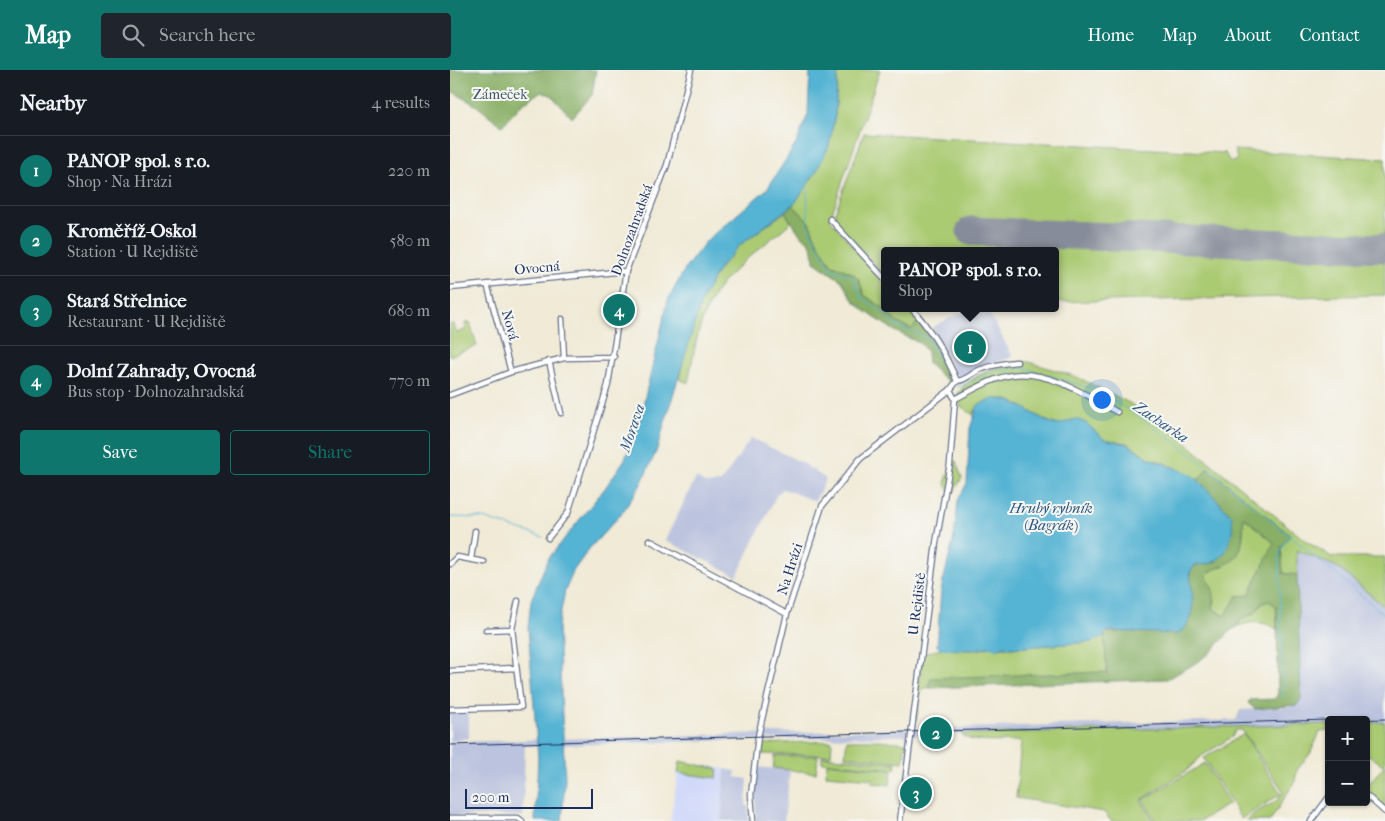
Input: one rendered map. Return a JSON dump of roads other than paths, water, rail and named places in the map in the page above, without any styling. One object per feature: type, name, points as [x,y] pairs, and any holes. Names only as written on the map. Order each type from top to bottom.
[{"type":"street","name":"Dolnozahradská","points":[[548,538],[568,514],[608,385],[614,357],[626,271],[667,164],[691,70]]},
{"type":"street","points":[[830,219],[881,276]]},
{"type":"street","name":"Ovocná","points":[[450,288],[626,271]]},
{"type":"street","name":"Nová","points":[[487,284],[511,372]]},
{"type":"street","points":[[915,312],[928,325],[942,349],[956,381]]},
{"type":"street","points":[[562,319],[564,358]]},
{"type":"street","points":[[450,395],[511,372],[549,361],[564,358],[614,357]]},
{"type":"street","points":[[549,361],[561,413]]},
{"type":"street","name":"Na Hrázi","points":[[753,821],[751,795],[755,751],[787,614],[822,506],[840,481],[860,459],[952,389],[956,381],[965,380],[980,369],[1018,362]]},
{"type":"street","points":[[952,389],[955,399],[1014,374],[1035,376],[1077,389],[1117,412]]},
{"type":"street","name":"U Rejdiště","points":[[900,821],[935,552],[950,464],[955,399]]},
{"type":"street","points":[[471,559],[475,531]]},
{"type":"street","points":[[649,540],[787,614]]},
{"type":"street","points":[[450,564],[457,557],[484,562]]},
{"type":"street","points":[[450,709],[521,707],[512,629],[518,602]]},
{"type":"street","points":[[486,630],[512,629]]},
{"type":"street","points":[[450,671],[515,668]]},
{"type":"street","points":[[1370,799],[1385,812]]},
{"type":"street","points":[[1311,821],[1325,802]]},
{"type":"street","points":[[450,818],[518,818],[521,820]]},
{"type":"water","points":[[810,70],[838,70],[835,116],[829,146],[816,172],[795,203],[740,245],[718,270],[702,299],[656,452],[640,486],[622,513],[589,549],[574,570],[565,591],[558,626],[565,779],[562,821],[535,821],[538,758],[528,628],[531,600],[548,559],[605,488],[625,459],[638,426],[668,300],[686,267],[707,240],[767,189],[796,144],[808,114]]},
{"type":"water","name":"Hrubý rybník (Bagrák)","points":[[993,399],[1010,401],[1057,425],[1076,419],[1086,423],[1104,439],[1127,444],[1149,458],[1190,474],[1232,516],[1232,534],[1226,550],[1214,562],[1196,564],[1190,572],[1193,607],[1189,623],[1184,629],[1177,634],[1108,631],[1101,638],[1091,642],[1009,648],[1004,646],[997,649],[988,647],[970,650],[942,649],[937,646],[941,590],[954,537],[958,500],[967,483],[970,428],[978,405]]},
{"type":"waterway","name":"Zacharka","points":[[807,184],[808,226],[830,268],[853,277],[861,297],[881,310]]},
{"type":"waterway","name":"Zacharka","points":[[884,312],[894,325],[927,338],[953,382]]},
{"type":"waterway","name":"Zacharka","points":[[956,385],[959,387],[992,371],[1024,368],[1097,390],[1143,419],[1190,453],[1385,615]]},
{"type":"waterway","points":[[450,517],[483,518],[543,537]]},
{"type":"waterway","points":[[1283,698],[1279,554],[1289,535]]},
{"type":"railway","points":[[1370,719],[1385,719]]},
{"type":"railway","points":[[450,745],[1325,720]]},
{"type":"place","name":"Dolní Zahrady, Ovocná","points":[[619,310]]},
{"type":"place","name":"PANOP spol. s r.o.","points":[[970,347]]},
{"type":"place","name":"Kroměříž-Oskol","points":[[936,733]]},
{"type":"place","name":"Stará Střelnice","points":[[916,793]]},
{"type":"park label","name":"Zámeček","points":[[500,94]]},
{"type":"water label","name":"Morava","points":[[632,428]]}]
